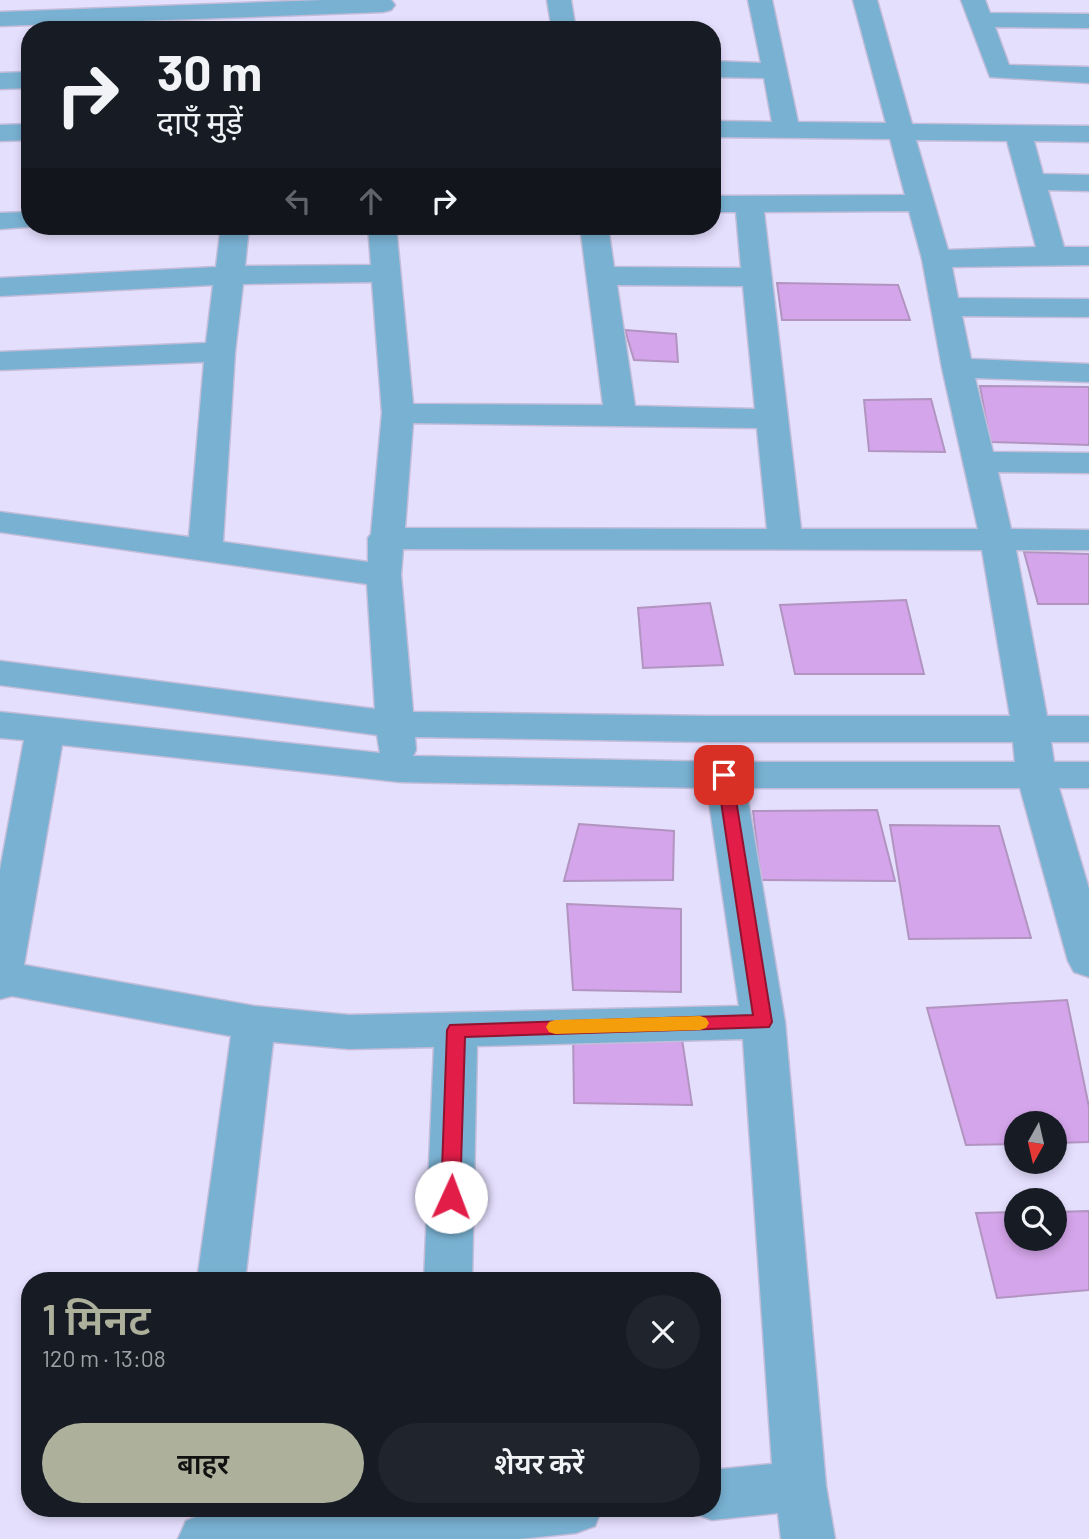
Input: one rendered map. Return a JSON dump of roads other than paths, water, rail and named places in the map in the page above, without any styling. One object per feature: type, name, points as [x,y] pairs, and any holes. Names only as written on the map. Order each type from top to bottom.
[{"type":"street","points":[[559,0],[562,21]]},
{"type":"street","points":[[760,0],[787,130]]},
{"type":"street","points":[[865,0],[936,259],[957,368],[997,540],[1031,729],[1036,775],[1089,961]]},
{"type":"street","points":[[0,19],[251,21],[383,3],[382,21]]},
{"type":"street","points":[[1089,21],[977,10],[999,72],[1089,75]]},
{"type":"street","points":[[721,69],[774,71]]},
{"type":"street","points":[[0,81],[21,80]]},
{"type":"street","points":[[721,129],[1089,134]]},
{"type":"street","points":[[0,133],[21,132]]},
{"type":"street","points":[[1018,133],[1052,254]]},
{"type":"street","points":[[1033,181],[1089,183]]},
{"type":"street","points":[[721,204],[922,203]]},
{"type":"street","points":[[749,204],[785,540]]},
{"type":"street","points":[[0,221],[21,220]]},
{"type":"street","points":[[205,550],[220,352],[234,235]]},
{"type":"street","points":[[383,235],[398,413],[385,538],[384,575],[394,724],[400,769]]},
{"type":"street","points":[[595,235],[620,415]]},
{"type":"street","points":[[936,259],[1052,254],[1089,256]]},
{"type":"street","points":[[0,287],[231,275],[386,273]]},
{"type":"street","points":[[601,276],[757,277]]},
{"type":"street","points":[[944,307],[1089,308]]},
{"type":"street","points":[[0,361],[220,352]]},
{"type":"street","points":[[957,368],[1089,373]]},
{"type":"street","points":[[398,413],[772,419]]},
{"type":"street","points":[[978,462],[1089,463]]},
{"type":"street","points":[[0,522],[384,575]]},
{"type":"street","points":[[385,538],[1089,540]]},
{"type":"street","points":[[0,673],[394,724],[708,729],[1089,729]]},
{"type":"street","points":[[0,725],[400,769],[724,775],[1089,775]]},
{"type":"street","points":[[0,983],[45,731]]},
{"type":"street","points":[[724,775],[763,1022],[800,1486],[808,1539]]},
{"type":"street","points":[[0,977],[254,1023],[349,1032],[763,1022]]},
{"type":"street","points":[[222,1272],[254,1023]]},
{"type":"street","points":[[448,1272],[456,1030]]},
{"type":"street","points":[[721,1493],[800,1486]]},
{"type":"street","points":[[189,1539],[191,1517]]},
{"type":"street","points":[[205,1539],[421,1517]]}]
